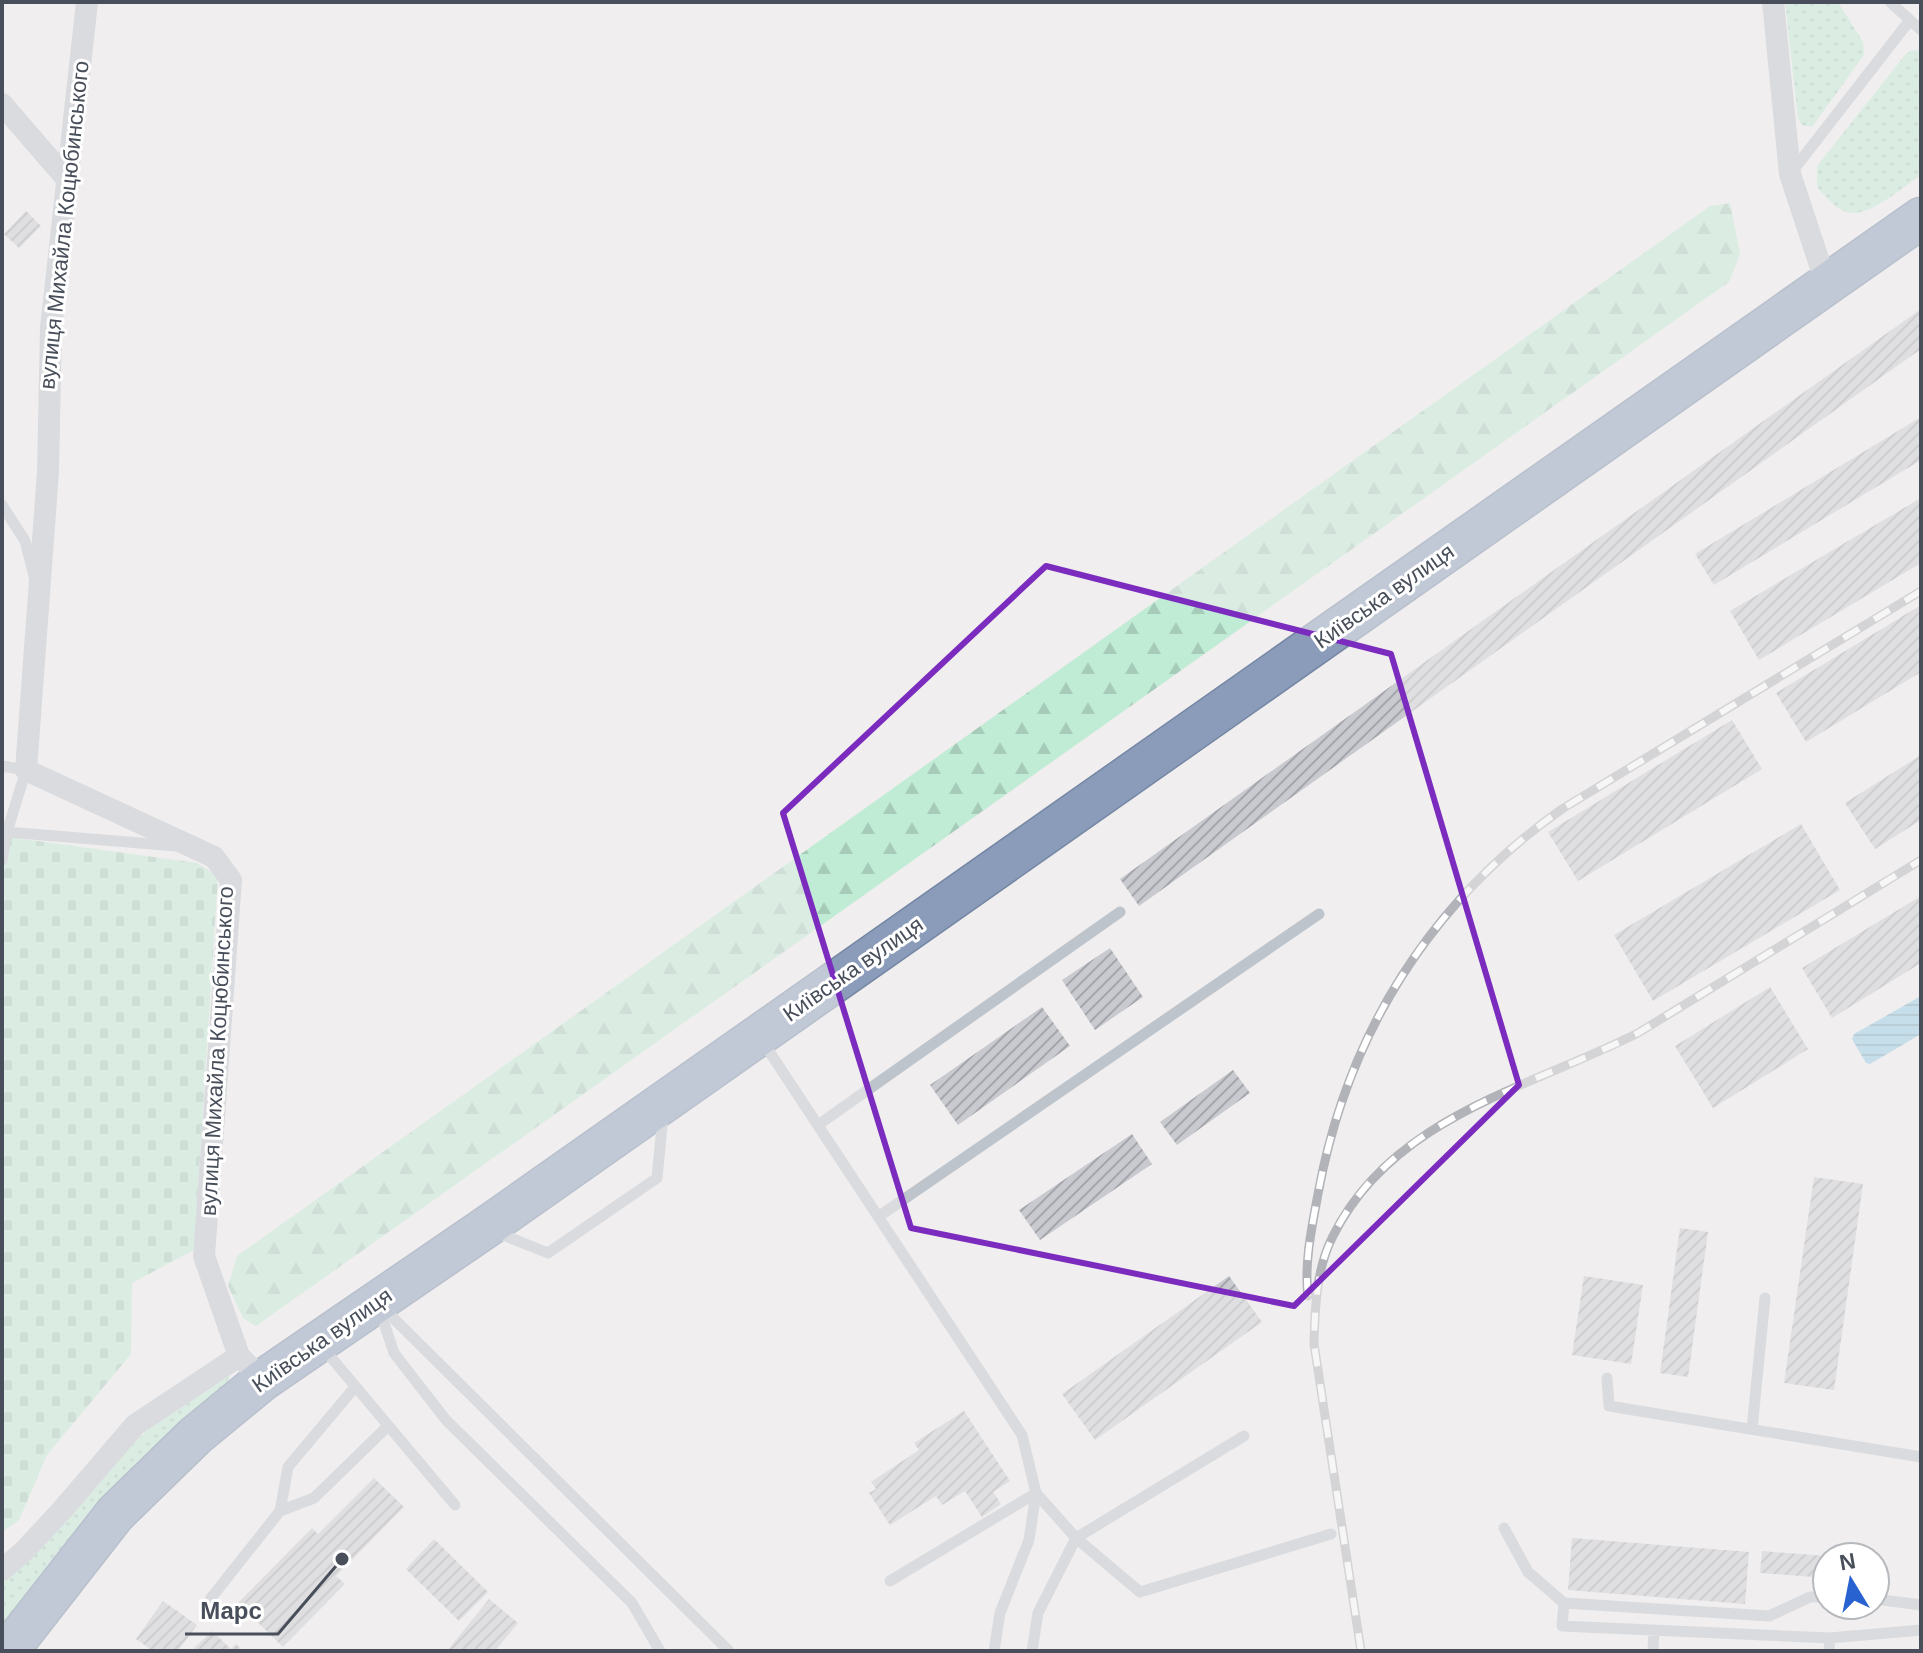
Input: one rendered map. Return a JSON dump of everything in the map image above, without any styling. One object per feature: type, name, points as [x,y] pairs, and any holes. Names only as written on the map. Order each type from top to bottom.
[{"type":"highway","name":"Київська вулиця","points":[[8,1651],[115,1514],[195,1436],[251,1368],[319,1342],[485,1228],[1921,218]]},
{"type":"street","name":"вулиця Михайла Коцюбинського","points":[[87,2],[51,328],[48,472],[26,770],[214,857],[231,880],[204,1256],[251,1368]]},
{"type":"street","points":[[1773,2],[1790,174],[1826,283]]},
{"type":"street","points":[[2,104],[66,178]]},
{"type":"street","points":[[2,1570],[63,1509],[135,1425],[251,1368]]},
{"type":"lane","points":[[1890,2],[1921,30]]},
{"type":"lane","points":[[1790,174],[1910,20]]},
{"type":"lane","name":"вулиця Михайла Коцюбинського","points":[[2,505],[25,541],[37,592]]},
{"type":"lane","points":[[2,766],[26,770],[2,860]]},
{"type":"lane","points":[[7,832],[192,847]]},
{"type":"lane","points":[[818,1125],[1120,912]]},
{"type":"lane","points":[[878,1217],[1319,914]]},
{"type":"lane","points":[[758,1035],[1022,1435],[1036,1493],[1029,1540],[1000,1613],[994,1651]]},
{"type":"lane","points":[[485,1228],[548,1253],[657,1178],[664,1102]]},
{"type":"lane","points":[[1752,1429],[1765,1298]]},
{"type":"lane","points":[[377,1302],[394,1353],[446,1420],[632,1603],[660,1651]]},
{"type":"lane","points":[[377,1302],[729,1651]]},
{"type":"lane","points":[[319,1342],[455,1505]]},
{"type":"lane","points":[[1607,1378],[1609,1406],[1921,1457]]},
{"type":"lane","points":[[211,1598],[280,1511],[288,1467],[355,1387]]},
{"type":"lane","points":[[280,1511],[314,1498],[388,1426]]},
{"type":"lane","points":[[1032,1651],[1038,1613],[1076,1538],[1244,1436]]},
{"type":"lane","points":[[1036,1493],[1076,1538],[1140,1592],[1331,1534]]},
{"type":"lane","points":[[890,1581],[1036,1493]]},
{"type":"lane","points":[[1504,1528],[1528,1572],[1564,1603],[1769,1616],[1811,1597]]},
{"type":"lane","points":[[1891,1601],[1921,1605]]},
{"type":"lane","points":[[1564,1603],[1562,1626],[1830,1638],[1921,1630]]},
{"type":"lane","points":[[1653,1651],[1654,1630]]},
{"type":"lane","points":[[1829,1651],[1830,1638]]},
{"type":"highlighted area","points":[[1046,566],[1391,654],[1519,1085],[1294,1306],[911,1228],[783,813]]},
{"type":"green space","points":[[1785,2],[1838,2],[1863,42],[1864,55],[1812,127],[1802,125],[1798,119]]},
{"type":"green space","points":[[1912,50],[1921,51],[1921,175],[1865,211],[1847,212],[1830,202],[1817,187],[1817,166]]},
{"type":"green space","points":[[1730,203],[1740,254],[1729,282],[256,1326],[243,1318],[228,1286],[237,1256],[1710,206]]},
{"type":"green space","points":[[2,836],[197,863],[218,876],[194,1250],[132,1283],[131,1354],[47,1455],[19,1520],[2,1532]]},
{"type":"green space","points":[[222,1375],[230,1376],[224,1389],[2,1635],[2,1583],[108,1467],[156,1422]]},
{"type":"water","points":[[1921,996],[1921,1034],[1870,1064],[1866,1063],[1852,1039],[1854,1034]]},
{"type":"building","points":[[26,211],[41,226],[19,248],[4,234]]},
{"type":"building","points":[[1921,309],[1921,349],[1139,906],[1120,879]]},
{"type":"building","points":[[1921,417],[1921,460],[1714,585],[1695,554]]},
{"type":"building","points":[[1921,498],[1921,563],[1759,660],[1730,611]]},
{"type":"building","points":[[1921,605],[1921,672],[1806,742],[1776,693]]},
{"type":"building","points":[[1732,720],[1762,769],[1578,881],[1548,832]]},
{"type":"building","points":[[1921,755],[1921,820],[1875,849],[1845,803]]},
{"type":"building","points":[[1801,824],[1840,890],[1653,1001],[1614,935]]},
{"type":"building","points":[[1921,896],[1921,963],[1832,1018],[1802,968]]},
{"type":"building","points":[[1110,948],[1143,997],[1095,1030],[1062,980]]},
{"type":"building","points":[[1770,987],[1808,1049],[1713,1108],[1675,1046]]},
{"type":"building","points":[[1042,1007],[1070,1046],[958,1125],[930,1085]]},
{"type":"building","points":[[1233,1070],[1250,1093],[1177,1145],[1160,1122]]},
{"type":"building","points":[[1132,1134],[1152,1164],[1040,1240],[1019,1210]]},
{"type":"building","points":[[1814,1177],[1863,1184],[1834,1390],[1784,1383]]},
{"type":"building","points":[[1680,1228],[1708,1232],[1688,1377],[1660,1373]]},
{"type":"building","points":[[1229,1276],[1262,1322],[1095,1440],[1062,1394]]},
{"type":"building","points":[[1584,1276],[1643,1285],[1631,1364],[1572,1355]]},
{"type":"building","points":[[964,1411],[1010,1481],[993,1492],[1001,1504],[982,1517],[965,1491],[942,1505],[936,1496],[890,1525],[869,1493],[876,1489],[871,1482],[919,1450],[914,1443]]},
{"type":"building","points":[[374,1478],[404,1507],[336,1576],[345,1584],[283,1647],[238,1603],[312,1528],[318,1534]]},
{"type":"building","points":[[1572,1538],[1749,1552],[1745,1604],[1568,1590]]},
{"type":"building","points":[[434,1539],[488,1592],[459,1621],[406,1569]]},
{"type":"building","points":[[1762,1551],[1811,1555],[1811,1577],[1760,1573]]},
{"type":"building","points":[[489,1599],[518,1623],[495,1651],[447,1651]]},
{"type":"building","points":[[163,1601],[197,1625],[178,1651],[153,1651],[136,1639]]},
{"type":"building","points":[[212,1631],[231,1649],[236,1644],[243,1651],[191,1651]]},
{"type":"railway","points":[[1308,1296],[1308,1258],[1318,1194],[1331,1136],[1350,1080],[1373,1027],[1401,977],[1434,930],[1472,886],[1515,846],[1562,809],[1921,591]]},
{"type":"railway","points":[[1361,1651],[1314,1344],[1316,1303],[1323,1262],[1333,1236],[1359,1195],[1390,1162],[1427,1134],[1467,1110],[1638,1033],[1921,860]]},
{"type":"place","name":"Марс","points":[[342,1559]]}]
